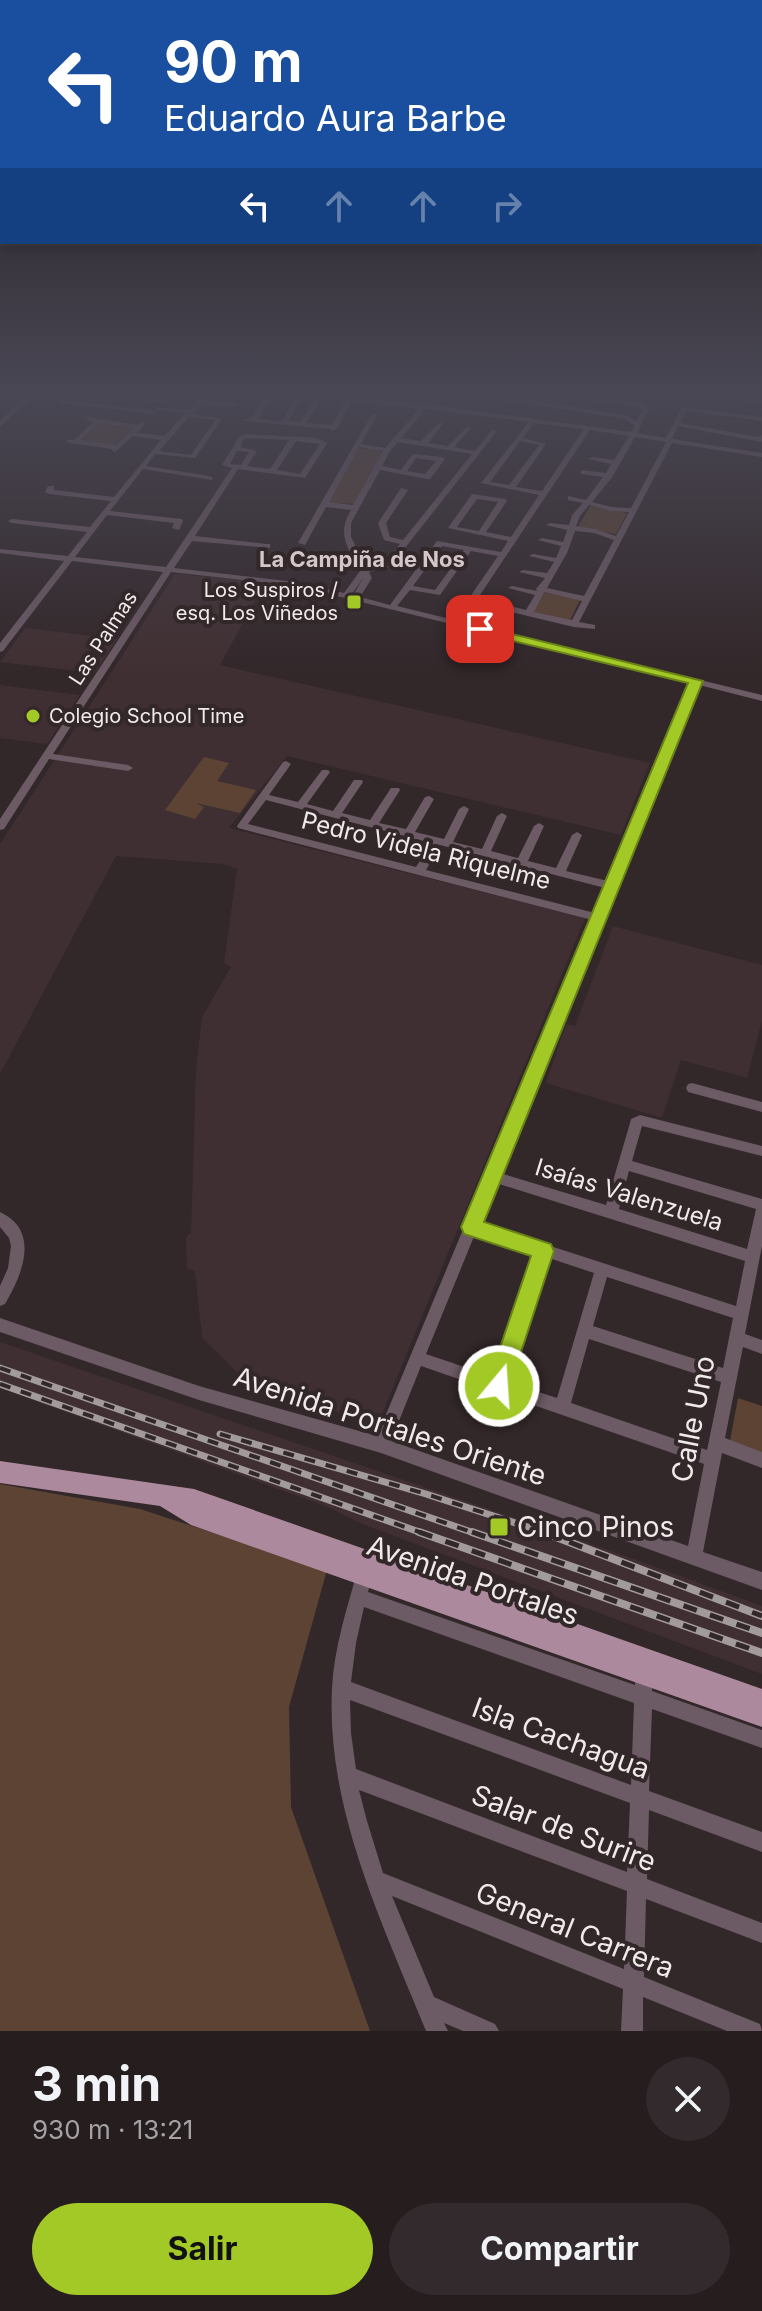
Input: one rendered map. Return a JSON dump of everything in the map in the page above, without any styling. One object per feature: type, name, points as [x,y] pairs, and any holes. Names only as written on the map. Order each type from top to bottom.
[{"type":"main road","name":"Avenida Portales","points":[[0,1472],[166,1498],[191,1514],[364,1577],[762,1715]]},
{"type":"main road","name":"Avenida Portales","points":[[364,1577],[762,1701]]},
{"type":"street","points":[[0,649],[126,487]]},
{"type":"street","name":"Las Palmas","points":[[0,827],[226,487]]},
{"type":"street","points":[[302,543],[334,487]]},
{"type":"street","points":[[351,598],[368,581],[346,534],[366,487]]},
{"type":"street","points":[[364,571],[383,568],[449,487]]},
{"type":"street","points":[[505,487],[544,494]]},
{"type":"street","points":[[456,624],[549,487]]},
{"type":"street","points":[[528,614],[566,545],[576,515],[601,487]]},
{"type":"street","points":[[574,624],[647,487]]},
{"type":"street","points":[[51,488],[48,492],[116,499]]},
{"type":"street","points":[[404,490],[382,523],[387,538],[404,543]]},
{"type":"street","points":[[481,534],[503,501],[475,496],[452,528],[481,534],[513,540]]},
{"type":"street","points":[[571,498],[611,509],[633,510]]},
{"type":"street","points":[[324,504],[355,508]]},
{"type":"street","points":[[562,512],[576,515]]},
{"type":"street","points":[[105,513],[131,520],[180,522],[176,528]]},
{"type":"street","points":[[12,521],[93,530]]},
{"type":"street","points":[[550,525],[602,532],[618,539]]},
{"type":"street","points":[[190,538],[267,546]]},
{"type":"street","points":[[542,540],[566,545]]},
{"type":"street","points":[[392,608],[440,543],[503,555]]},
{"type":"street","points":[[408,587],[437,593],[469,548]]},
{"type":"street","points":[[0,551],[274,580],[456,624],[541,630],[696,681],[762,698]]},
{"type":"street","points":[[533,556],[558,561]]},
{"type":"street","points":[[523,572],[548,576]]},
{"type":"street","points":[[512,588],[585,599]]},
{"type":"street","points":[[502,607],[528,614],[541,630]]},
{"type":"street","points":[[541,630],[574,624],[592,627]]},
{"type":"street","points":[[381,1445],[696,681]]},
{"type":"street","points":[[47,756],[128,768]]},
{"type":"street","points":[[286,764],[263,796],[612,886]]},
{"type":"street","points":[[300,806],[325,772]]},
{"type":"street","points":[[335,815],[358,782]]},
{"type":"street","points":[[372,825],[395,790]]},
{"type":"street","name":"Pedro Videla Riquelme","points":[[263,796],[242,826],[599,918]]},
{"type":"street","points":[[408,834],[429,799]]},
{"type":"street","points":[[419,872],[464,809]]},
{"type":"street","points":[[485,853],[502,816]]},
{"type":"street","points":[[522,862],[539,826]]},
{"type":"street","points":[[560,872],[577,835]]},
{"type":"street","points":[[692,1088],[762,1107]]},
{"type":"street","points":[[611,1213],[636,1123],[640,1120],[762,1151]]},
{"type":"street","points":[[626,1165],[762,1207]]},
{"type":"street","name":"Isaías Valenzuela","points":[[493,1176],[753,1257]]},
{"type":"street","name":"Calle Uno","points":[[694,1556],[762,1207]]},
{"type":"street","points":[[0,1218],[14,1232],[18,1246],[16,1267],[3,1293]]},
{"type":"street","points":[[472,1227],[741,1314]]},
{"type":"street","points":[[499,1386],[544,1251]]},
{"type":"street","points":[[562,1408],[602,1269]]},
{"type":"street","name":"Avenida Portales Oriente","points":[[0,1325],[199,1393],[381,1445],[762,1581]]},
{"type":"street","points":[[584,1330],[728,1377]]},
{"type":"street","points":[[736,1338],[762,1347]]},
{"type":"street","points":[[418,1358],[711,1459]]},
{"type":"street","points":[[715,1442],[762,1460]]},
{"type":"street","points":[[364,1577],[347,1643],[341,1688],[346,1775],[359,1833],[437,2031]]},
{"type":"street","name":"Avenida Portales","points":[[364,1577],[643,1697],[762,1739]]},
{"type":"street","points":[[632,2031],[644,1672]]},
{"type":"street","name":"Isla Cachagua","points":[[341,1688],[762,1842]]},
{"type":"street","name":"Salar de Surire","points":[[346,1775],[762,1933]]},
{"type":"street","name":"General Carrera","points":[[377,1880],[753,2031]]},
{"type":"street","points":[[427,2005],[488,2031]]},
{"type":"shaded area","points":[[336,487],[363,487],[354,504],[327,502]]},
{"type":"shaded area","points":[[590,506],[627,513],[616,534],[578,527]]},
{"type":"shaded area","points":[[175,574],[265,582],[220,665],[650,763],[621,835],[287,756],[229,828],[585,918],[376,1429],[287,1390],[246,1381],[202,1338],[195,1271],[187,1268],[186,1237],[191,1233],[196,1069],[202,1017],[231,967],[224,963],[237,869],[223,864],[116,856],[0,1074],[0,844]]},
{"type":"shaded area","points":[[543,592],[580,600],[570,620],[533,612]]},
{"type":"shaded area","points":[[25,628],[117,639],[95,673],[0,662]]},
{"type":"shaded area","name":"Colegio School Time","points":[[0,685],[80,695],[47,744],[0,738]]},
{"type":"shaded area","points":[[204,757],[229,763],[217,781],[256,790],[240,813],[196,803],[204,807],[195,819],[165,810]]},
{"type":"shaded area","points":[[613,926],[762,965],[762,1021],[747,1078],[681,1060],[662,1118],[546,1083],[566,1024],[575,1026]]},
{"type":"shaded area","points":[[0,1342],[623,1555],[762,1606],[762,1674],[365,1525],[325,1506],[0,1388]]},
{"type":"shaded area","points":[[738,1398],[762,1406],[762,1457],[729,1446]]},
{"type":"shaded area","points":[[0,1484],[140,1509],[327,1570],[289,1707],[291,1807],[370,2031],[0,2031]]},
{"type":"railway","points":[[0,1368],[477,1534]]},
{"type":"railway","points":[[0,1384],[425,1534]]},
{"type":"railway","points":[[220,1434],[426,1494],[544,1532]]},
{"type":"railway","points":[[419,1532],[762,1653]]},
{"type":"railway","points":[[472,1532],[762,1633]]},
{"type":"railway","points":[[544,1532],[549,1534]]},
{"type":"railway","points":[[544,1532],[762,1616]]},
{"type":"place","name":"Los Suspiros / esq. Los Viñedos","points":[[354,602]]},
{"type":"place","name":"Colegio School Time","points":[[33,716]]},
{"type":"place","name":"Cinco Pinos","points":[[499,1527]]},
{"type":"district","name":"La Campiña de Nos","points":[[362,559]]},
{"type":"route","points":[[480,629],[696,681],[472,1227],[544,1251],[499,1386]]}]
